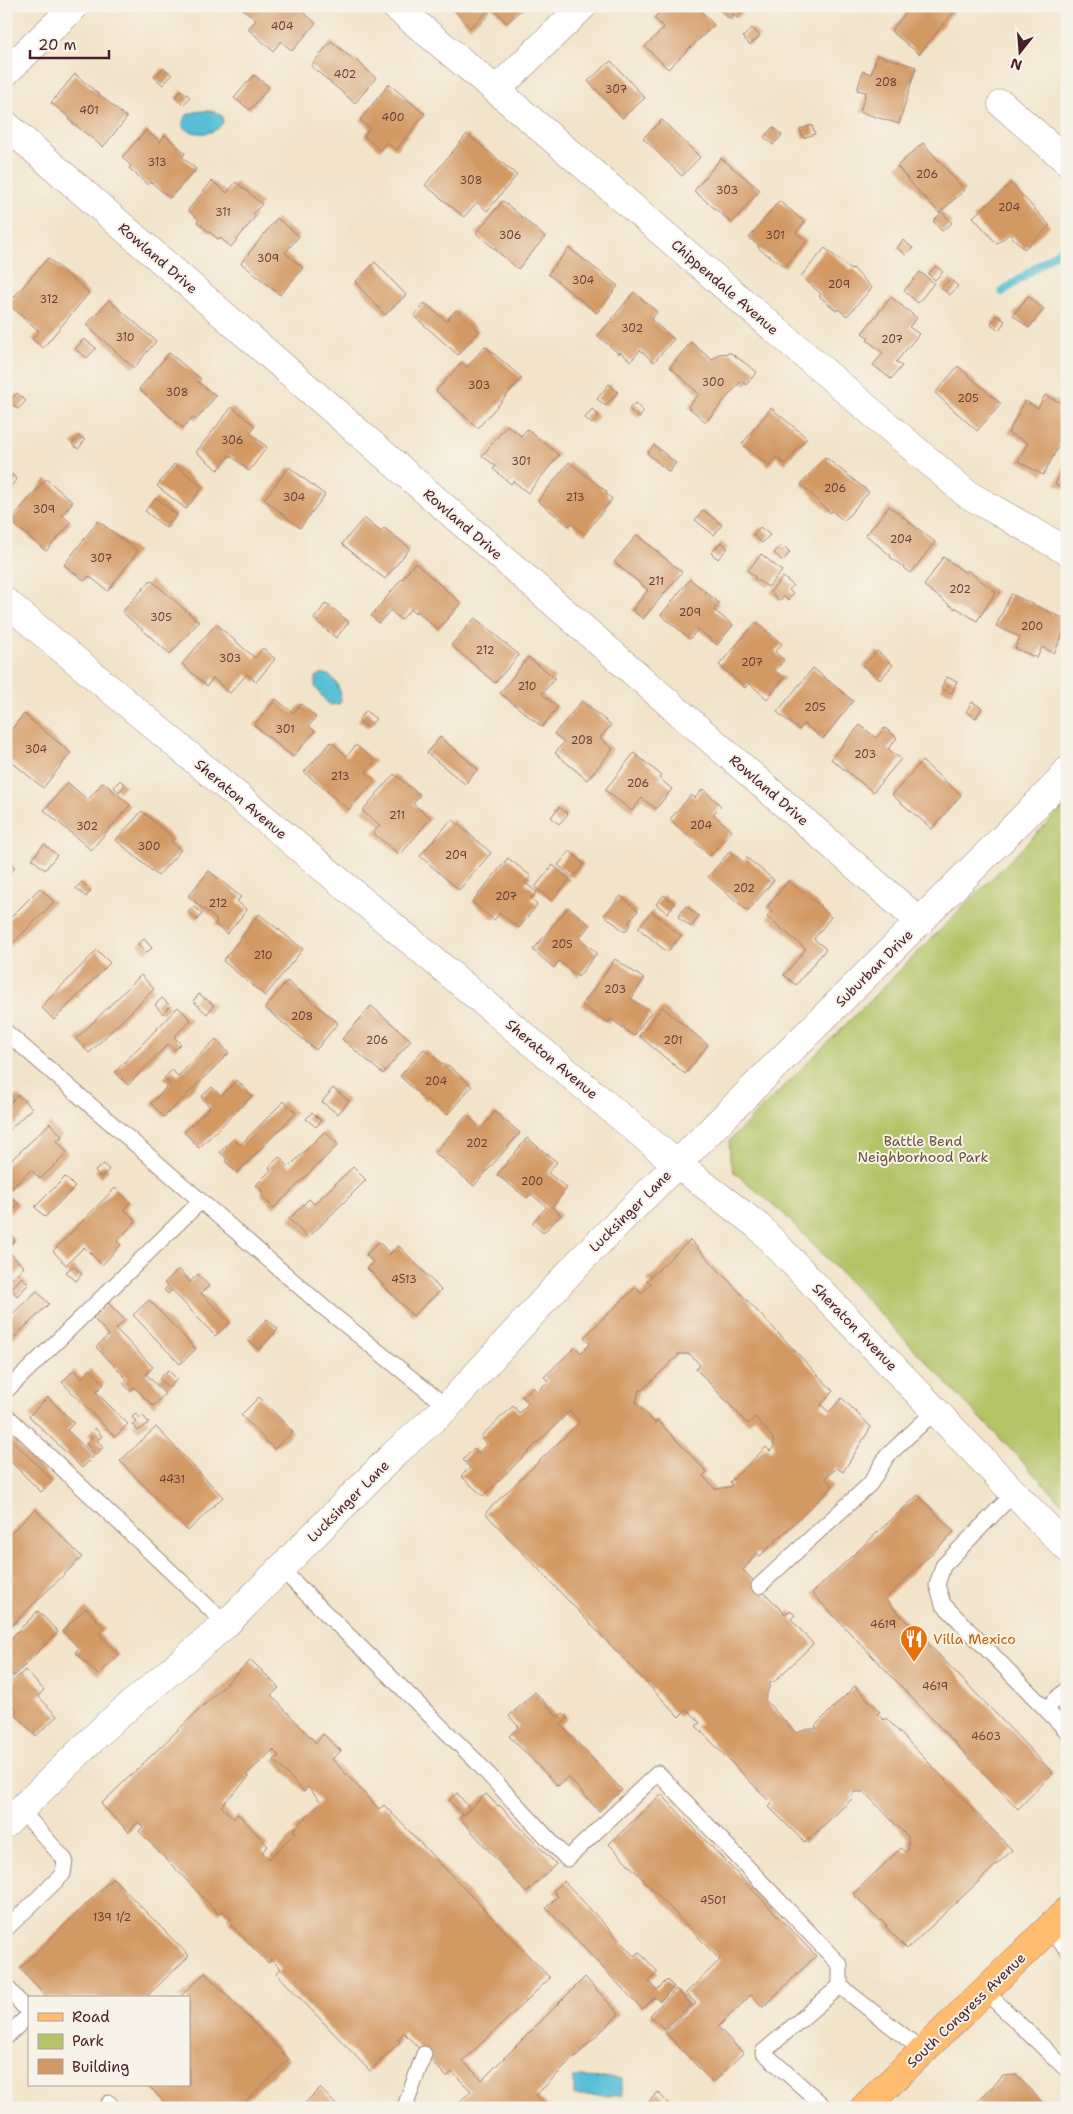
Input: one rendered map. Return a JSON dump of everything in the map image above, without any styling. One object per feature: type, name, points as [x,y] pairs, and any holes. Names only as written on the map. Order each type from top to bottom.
[{"type":"main road","name":"South Congress Avenue","points":[[864,2108],[985,1991],[1061,1930]]},
{"type":"street","points":[[6,72],[75,6]]},
{"type":"street","name":"Chippendale Avenue","points":[[395,6],[496,90],[967,494],[1067,551]]},
{"type":"street","points":[[496,90],[583,6]]},
{"type":"street","points":[[1002,104],[1067,161]]},
{"type":"street","name":"Rowland Drive","points":[[6,125],[920,922]]},
{"type":"street","name":"Sheraton Avenue","points":[[6,602],[677,1164],[758,1226],[1067,1548]]},
{"type":"street","name":"Suburban Drive","points":[[677,1164],[1062,779],[1067,771]]},
{"type":"street","name":"Lucksinger Lane","points":[[14,1817],[108,1724],[226,1624],[393,1455],[447,1407],[580,1261],[677,1164]]},
{"type":"lane","points":[[6,1032],[322,1306],[447,1407]]},
{"type":"lane","points":[[6,1391],[201,1200]]},
{"type":"lane","points":[[759,1586],[870,1484],[887,1456],[935,1410]]},
{"type":"lane","points":[[6,1414],[226,1624]]},
{"type":"lane","points":[[1014,1493],[943,1566],[937,1584],[943,1604],[1067,1731]]},
{"type":"lane","points":[[280,1569],[476,1760],[567,1860],[658,1773],[840,1965],[840,1986],[763,2052],[826,2108]]},
{"type":"lane","points":[[1046,1710],[1067,1689]]},
{"type":"lane","points":[[6,1929],[63,1874],[65,1867],[65,1860],[14,1817]]},
{"type":"lane","points":[[6,1986],[28,2012]]},
{"type":"lane","points":[[840,1986],[923,2051]]},
{"type":"lane","points":[[985,1991],[1067,2070]]},
{"type":"lane","points":[[6,2037],[28,2016]]},
{"type":"lane","points":[[409,2108],[406,2104],[424,2054]]},
{"type":"green space","name":"Battle Bend Neighborhood Park","points":[[1067,803],[1067,1508],[783,1213],[734,1172],[730,1160],[729,1141]]},
{"type":"water","points":[[214,111],[222,116],[223,122],[216,130],[199,133],[183,127],[184,119],[188,114]]},
{"type":"water","points":[[321,674],[330,676],[336,683],[341,697],[339,704],[330,705],[315,687],[315,677]]},
{"type":"water","points":[[574,2077],[622,2078],[622,2096],[574,2095]]},
{"type":"building","points":[[245,6],[296,6],[316,23],[292,51],[281,41],[273,51],[248,29],[256,20],[243,9]]},
{"type":"building","points":[[451,6],[525,6],[507,23],[492,7],[470,28]]},
{"type":"building","points":[[666,6],[696,6],[714,25],[668,69],[645,46],[664,28],[654,18]]},
{"type":"building","points":[[717,6],[745,6],[747,8],[737,18],[734,14],[729,19]]},
{"type":"building","points":[[911,6],[957,8],[919,54],[891,31]]},
{"type":"building","points":[[752,28],[760,36],[750,45],[743,37]]},
{"type":"building","points":[[331,41],[376,78],[355,103],[311,66]]},
{"type":"building","points":[[877,55],[916,67],[899,124],[860,112],[866,92],[857,90],[863,71],[871,74]]},
{"type":"building","points":[[611,61],[645,98],[622,118],[588,81]]},
{"type":"building","points":[[163,68],[172,75],[163,85],[154,77]]},
{"type":"building","points":[[75,74],[127,118],[103,147],[51,103]]},
{"type":"building","points":[[254,75],[269,87],[250,110],[234,98]]},
{"type":"building","points":[[389,84],[425,114],[396,150],[387,142],[380,150],[364,136],[370,128],[360,120]]},
{"type":"building","points":[[181,90],[190,97],[183,105],[175,98]]},
{"type":"building","points":[[662,120],[700,157],[682,176],[643,138]]},
{"type":"building","points":[[812,125],[815,134],[803,138],[800,129]]},
{"type":"building","points":[[773,127],[782,135],[773,145],[764,137]]},
{"type":"building","points":[[146,130],[160,142],[165,135],[185,153],[182,157],[196,169],[170,198],[151,182],[148,185],[129,168],[131,166],[122,157]]},
{"type":"building","points":[[467,134],[517,175],[487,211],[477,202],[464,217],[425,185]]},
{"type":"building","points":[[923,143],[965,190],[939,213],[897,166]]},
{"type":"building","points":[[721,158],[760,190],[732,223],[694,191]]},
{"type":"building","points":[[212,181],[227,193],[236,182],[262,204],[253,214],[256,216],[231,247],[197,222],[199,220],[188,210]]},
{"type":"building","points":[[1011,183],[1050,226],[1024,249],[1009,234],[997,244],[973,217]]},
{"type":"building","points":[[503,201],[545,237],[518,269],[476,233]]},
{"type":"building","points":[[779,201],[805,222],[796,233],[807,241],[785,267],[758,248],[759,246],[749,238]]},
{"type":"building","points":[[942,212],[952,223],[942,231],[933,221]]},
{"type":"building","points":[[277,218],[299,236],[285,253],[303,268],[280,295],[241,263]]},
{"type":"building","points":[[903,240],[913,248],[906,255],[897,248]]},
{"type":"building","points":[[569,248],[618,286],[597,313],[548,274]]},
{"type":"building","points":[[825,248],[851,270],[853,268],[872,288],[847,316],[838,309],[837,311],[819,296],[821,294],[801,276]]},
{"type":"building","points":[[48,258],[89,293],[43,348],[32,339],[39,331],[8,304]]},
{"type":"building","points":[[375,262],[406,295],[385,315],[355,282]]},
{"type":"building","points":[[936,266],[943,272],[935,280],[928,274]]},
{"type":"building","points":[[920,272],[934,283],[918,303],[904,291]]},
{"type":"building","points":[[950,279],[958,286],[950,295],[941,288]]},
{"type":"building","points":[[634,292],[657,312],[651,320],[674,339],[654,362],[640,350],[631,361],[620,352],[619,354],[598,336]]},
{"type":"building","points":[[1028,296],[1044,309],[1029,328],[1013,315]]},
{"type":"building","points":[[891,297],[917,318],[909,327],[919,334],[896,362],[902,366],[891,379],[873,365],[883,353],[867,340],[869,338],[862,333]]},
{"type":"building","points":[[109,300],[156,341],[134,368],[86,325]]},
{"type":"building","points":[[425,303],[446,321],[456,310],[479,331],[458,355],[414,316]]},
{"type":"building","points":[[997,315],[1005,321],[999,330],[991,324]]},
{"type":"building","points":[[84,339],[96,348],[87,358],[75,349]]},
{"type":"building","points":[[691,342],[712,360],[719,354],[731,353],[757,372],[746,385],[741,381],[706,422],[688,407],[699,394],[670,367]]},
{"type":"building","points":[[485,346],[522,378],[478,428],[436,391],[462,362],[467,367]]},
{"type":"building","points":[[169,353],[201,379],[198,382],[216,396],[196,420],[192,417],[183,428],[139,389]]},
{"type":"building","points":[[958,366],[1001,404],[977,431],[935,393]]},
{"type":"building","points":[[609,384],[618,392],[606,406],[597,399]]},
{"type":"building","points":[[17,393],[26,401],[18,409],[9,402]]},
{"type":"building","points":[[1045,395],[1067,406],[1067,431],[1043,475],[1018,461],[1028,443],[1008,433],[1025,401],[1038,408]]},
{"type":"building","points":[[635,403],[644,412],[639,418],[629,409]]},
{"type":"building","points":[[232,407],[255,426],[250,433],[267,447],[249,471],[230,455],[218,470],[196,452]]},
{"type":"building","points":[[771,408],[807,438],[785,464],[776,457],[769,466],[742,444]]},
{"type":"building","points":[[592,409],[599,416],[592,424],[585,418]]},
{"type":"building","points":[[507,425],[521,436],[527,429],[559,455],[528,493],[513,481],[511,484],[493,469],[496,466],[482,456]]},
{"type":"building","points":[[79,436],[85,440],[78,449],[72,444]]},
{"type":"building","points":[[654,445],[676,463],[669,472],[647,453]]},
{"type":"building","points":[[825,457],[869,492],[844,521],[832,511],[830,513],[801,484]]},
{"type":"building","points":[[1067,460],[1067,490],[1055,484]]},
{"type":"building","points":[[569,462],[607,492],[606,494],[612,499],[585,534],[571,523],[569,526],[538,501]]},
{"type":"building","points":[[174,464],[203,487],[186,509],[157,486]]},
{"type":"building","points":[[289,467],[325,495],[300,528],[264,499]]},
{"type":"building","points":[[6,470],[17,479],[6,492]]},
{"type":"building","points":[[46,479],[73,502],[62,515],[71,523],[46,551],[10,521]]},
{"type":"building","points":[[156,498],[177,515],[166,528],[145,511]]},
{"type":"building","points":[[889,506],[935,542],[911,573],[866,535]]},
{"type":"building","points":[[703,510],[722,525],[714,535],[695,520]]},
{"type":"building","points":[[364,518],[381,532],[384,528],[410,548],[385,579],[342,544]]},
{"type":"building","points":[[98,521],[138,551],[108,591],[89,576],[85,581],[64,565]]},
{"type":"building","points":[[760,527],[770,535],[762,543],[753,535]]},
{"type":"building","points":[[637,535],[682,572],[643,619],[632,610],[648,590],[614,562]]},
{"type":"building","points":[[721,542],[728,548],[718,559],[711,553]]},
{"type":"building","points":[[782,544],[790,552],[783,561],[774,553]]},
{"type":"building","points":[[761,554],[782,571],[768,587],[754,578],[748,571]]},
{"type":"building","points":[[943,557],[966,573],[967,570],[996,592],[977,621],[955,607],[955,609],[924,586]]},
{"type":"building","points":[[415,563],[461,603],[438,630],[417,611],[415,613],[411,609],[401,620],[390,610],[379,623],[371,616]]},
{"type":"building","points":[[783,577],[793,585],[789,590],[793,594],[788,600],[783,596],[780,601],[770,592]]},
{"type":"building","points":[[690,579],[719,603],[714,610],[733,625],[717,645],[698,629],[690,639],[661,615]]},
{"type":"building","points":[[151,580],[199,622],[170,654],[122,612]]},
{"type":"building","points":[[1011,594],[1067,620],[1067,626],[1054,653],[1042,647],[1037,658],[1015,648],[1020,637],[996,626]]},
{"type":"building","points":[[326,603],[349,622],[336,638],[314,619]]},
{"type":"building","points":[[475,618],[519,655],[495,683],[451,645]]},
{"type":"building","points":[[756,622],[782,644],[775,652],[784,660],[775,671],[784,678],[767,699],[749,683],[745,688],[719,665]]},
{"type":"building","points":[[216,624],[255,658],[263,648],[275,659],[256,682],[247,674],[230,693],[213,678],[207,686],[182,664]]},
{"type":"building","points":[[877,651],[893,665],[880,680],[863,666]]},
{"type":"building","points":[[528,657],[555,678],[542,694],[558,707],[542,727],[500,693]]},
{"type":"building","points":[[813,668],[853,701],[823,739],[804,724],[799,730],[777,712]]},
{"type":"building","points":[[946,677],[957,681],[952,693],[941,689]]},
{"type":"building","points":[[276,699],[293,713],[301,704],[316,717],[309,726],[315,731],[293,757],[254,725]]},
{"type":"building","points":[[582,701],[611,725],[600,738],[613,749],[587,780],[555,753],[564,742],[554,734]]},
{"type":"building","points":[[972,702],[982,708],[976,718],[966,712]]},
{"type":"building","points":[[366,711],[376,719],[368,728],[358,720]]},
{"type":"building","points":[[24,714],[71,753],[43,788],[6,757],[6,736]]},
{"type":"building","points":[[860,725],[876,738],[885,728],[897,738],[888,749],[901,759],[873,792],[831,759]]},
{"type":"building","points":[[440,737],[478,769],[465,784],[427,753]]},
{"type":"building","points":[[331,742],[347,756],[356,745],[375,761],[366,772],[375,780],[349,810],[304,772]]},
{"type":"building","points":[[634,753],[661,775],[659,778],[672,789],[656,809],[642,798],[632,811],[605,790]]},
{"type":"building","points":[[922,761],[961,795],[932,829],[892,795]]},
{"type":"building","points":[[394,774],[420,795],[413,804],[431,818],[400,855],[373,833],[380,825],[362,811]]},
{"type":"building","points":[[120,780],[125,785],[119,792],[114,787]]},
{"type":"building","points":[[103,782],[130,805],[91,850],[44,810],[68,783],[88,800]]},
{"type":"building","points":[[703,789],[721,806],[713,814],[732,831],[710,856],[670,819],[691,795],[695,798]]},
{"type":"building","points":[[559,807],[568,814],[559,824],[551,817]]},
{"type":"building","points":[[142,811],[174,839],[171,842],[181,850],[158,876],[116,840]]},
{"type":"building","points":[[452,819],[491,853],[459,890],[420,856]]},
{"type":"building","points":[[44,844],[57,855],[45,870],[32,859]]},
{"type":"building","points":[[570,851],[584,864],[573,878],[558,865]]},
{"type":"building","points":[[730,851],[743,862],[747,858],[774,880],[748,911],[708,877]]},
{"type":"building","points":[[508,858],[531,876],[525,883],[537,892],[531,899],[537,905],[519,928],[500,913],[494,920],[472,902]]},
{"type":"building","points":[[6,859],[15,868],[6,876]]},
{"type":"building","points":[[553,865],[570,879],[552,901],[535,887]]},
{"type":"building","points":[[209,871],[241,897],[237,901],[247,910],[227,934],[215,924],[217,920],[188,896]]},
{"type":"building","points":[[788,881],[820,905],[831,917],[814,939],[826,949],[796,985],[784,975],[806,949],[767,917],[772,911],[767,907]]},
{"type":"building","points":[[82,882],[91,891],[86,897],[76,888]]},
{"type":"building","points":[[40,888],[54,902],[6,950],[6,922]]},
{"type":"building","points":[[664,895],[675,904],[667,913],[656,904]]},
{"type":"building","points":[[621,896],[638,911],[628,922],[631,924],[625,932],[604,915]]},
{"type":"building","points":[[194,906],[202,914],[197,920],[188,912]]},
{"type":"building","points":[[686,906],[699,916],[691,927],[678,917]]},
{"type":"building","points":[[568,907],[590,925],[579,938],[597,953],[578,977],[559,961],[554,968],[533,950]]},
{"type":"building","points":[[652,911],[681,936],[667,952],[638,928]]},
{"type":"building","points":[[259,914],[303,949],[265,996],[223,961]]},
{"type":"building","points":[[144,939],[152,948],[146,953],[138,944]]},
{"type":"building","points":[[97,950],[110,963],[54,1020],[41,1007]]},
{"type":"building","points":[[615,959],[644,979],[631,999],[651,1012],[634,1036],[611,1019],[608,1023],[582,1005]]},
{"type":"building","points":[[141,975],[154,989],[89,1053],[76,1039]]},
{"type":"building","points":[[287,981],[338,1023],[316,1050],[265,1008]]},
{"type":"building","points":[[199,994],[214,1005],[207,1014],[193,1001]]},
{"type":"building","points":[[162,998],[170,1006],[163,1014],[155,1005]]},
{"type":"building","points":[[371,1006],[411,1040],[383,1074],[342,1039]]},
{"type":"building","points":[[178,1007],[191,1020],[174,1037],[181,1044],[175,1050],[168,1044],[128,1085],[115,1072]]},
{"type":"building","points":[[662,1007],[708,1045],[685,1074],[639,1036]]},
{"type":"building","points":[[216,1039],[229,1053],[164,1117],[151,1103],[170,1084],[164,1078],[172,1070],[178,1076]]},
{"type":"building","points":[[424,1049],[446,1067],[448,1065],[472,1086],[447,1115],[427,1099],[426,1101],[400,1076]]},
{"type":"building","points":[[237,1080],[252,1096],[199,1148],[184,1132],[210,1107],[201,1097],[212,1087],[221,1096]]},
{"type":"building","points":[[333,1088],[349,1101],[338,1114],[322,1102]]},
{"type":"building","points":[[18,1095],[32,1108],[6,1133],[6,1107]]},
{"type":"building","points":[[284,1101],[296,1113],[237,1173],[225,1161],[227,1159],[220,1152],[233,1139],[240,1145]]},
{"type":"building","points":[[312,1112],[321,1121],[316,1127],[306,1119]]},
{"type":"building","points":[[495,1112],[520,1133],[474,1186],[435,1153],[467,1115],[481,1128]]},
{"type":"building","points":[[50,1123],[62,1136],[57,1141],[68,1153],[40,1179],[31,1170],[6,1194],[6,1165]]},
{"type":"building","points":[[325,1131],[338,1145],[274,1208],[261,1195],[263,1192],[256,1185],[271,1170],[269,1167],[279,1157],[289,1167]]},
{"type":"building","points":[[527,1138],[557,1162],[548,1173],[567,1188],[552,1207],[561,1215],[543,1233],[532,1223],[547,1207],[531,1194],[527,1198],[497,1175]]},
{"type":"building","points":[[104,1164],[109,1170],[101,1177],[95,1171]]},
{"type":"building","points":[[353,1167],[366,1180],[308,1238],[289,1219],[309,1199],[314,1204]]},
{"type":"building","points":[[65,1177],[75,1187],[45,1217],[35,1207]]},
{"type":"building","points":[[115,1188],[130,1202],[124,1209],[136,1221],[117,1241],[121,1245],[102,1265],[84,1247],[66,1265],[53,1251]]},
{"type":"building","points":[[10,1196],[19,1204],[10,1213],[6,1210],[6,1200]]},
{"type":"building","points":[[6,1230],[15,1241],[6,1249]]},
{"type":"building","points":[[690,1240],[833,1391],[821,1405],[829,1412],[842,1398],[871,1427],[843,1472],[837,1468],[825,1478],[833,1486],[760,1556],[757,1553],[743,1570],[785,1614],[790,1610],[795,1615],[791,1619],[813,1644],[773,1683],[771,1681],[765,1700],[796,1733],[808,1729],[817,1729],[815,1726],[855,1686],[880,1712],[877,1714],[884,1720],[886,1718],[1012,1850],[907,1949],[885,1926],[887,1925],[880,1921],[853,1894],[901,1848],[906,1852],[909,1849],[908,1837],[864,1792],[854,1792],[851,1796],[853,1798],[805,1843],[769,1807],[772,1804],[696,1726],[700,1723],[687,1709],[679,1717],[485,1513],[580,1422],[570,1411],[483,1496],[461,1476],[470,1468],[463,1460],[474,1448],[478,1453],[487,1444],[480,1437],[513,1406],[519,1413],[529,1403],[522,1397],[533,1387],[537,1392],[548,1381],[544,1377],[575,1347],[581,1353],[590,1344],[584,1337],[636,1287],[641,1294],[651,1284],[647,1280]],"holes":[[[678,1354],[690,1354],[700,1365],[696,1369],[748,1424],[755,1417],[773,1438],[774,1447],[770,1451],[766,1447],[730,1482],[732,1485],[730,1487],[715,1489],[703,1476],[707,1472],[657,1420],[655,1423],[636,1403],[639,1389],[641,1391]]]},
{"type":"building","points":[[379,1242],[390,1254],[399,1246],[441,1290],[413,1316],[367,1268],[373,1262],[366,1255]]},
{"type":"building","points":[[10,1253],[24,1267],[6,1284],[6,1257]]},
{"type":"building","points":[[73,1266],[82,1274],[76,1281],[66,1272]]},
{"type":"building","points":[[179,1269],[190,1282],[198,1274],[209,1286],[201,1293],[230,1323],[215,1336],[172,1290],[168,1294],[164,1290],[168,1286],[164,1283]]},
{"type":"building","points":[[22,1277],[29,1284],[17,1296],[11,1289]]},
{"type":"building","points":[[37,1291],[49,1304],[6,1345],[6,1320]]},
{"type":"building","points":[[149,1300],[196,1349],[180,1364],[133,1315]]},
{"type":"building","points":[[108,1303],[125,1320],[116,1329],[153,1367],[146,1374],[165,1394],[153,1406],[134,1387],[130,1391],[123,1383],[127,1379],[96,1347],[109,1335],[93,1318]]},
{"type":"building","points":[[267,1319],[278,1329],[259,1350],[248,1340]]},
{"type":"building","points":[[90,1369],[104,1384],[96,1392],[128,1424],[115,1437],[62,1382],[74,1370],[82,1378]]},
{"type":"building","points":[[168,1370],[177,1379],[169,1388],[159,1379]]},
{"type":"building","points":[[48,1397],[74,1423],[67,1430],[94,1456],[82,1468],[29,1416]]},
{"type":"building","points":[[259,1397],[293,1432],[274,1449],[241,1415]]},
{"type":"building","points":[[136,1414],[140,1418],[143,1416],[149,1423],[138,1431],[132,1424],[136,1422],[132,1417]]},
{"type":"building","points":[[156,1427],[223,1497],[188,1531],[120,1461]]},
{"type":"building","points":[[95,1428],[102,1436],[97,1441],[103,1447],[96,1455],[86,1444],[92,1438],[88,1435]]},
{"type":"building","points":[[8,1436],[53,1481],[41,1492],[6,1457],[6,1438]]},
{"type":"building","points":[[918,1495],[954,1532],[885,1599],[1053,1773],[1018,1809],[812,1593]]},
{"type":"building","points":[[35,1509],[82,1557],[6,1631],[6,1538]]},
{"type":"building","points":[[86,1608],[105,1629],[99,1634],[119,1655],[98,1675],[75,1652],[79,1648],[62,1631]]},
{"type":"building","points":[[38,1611],[58,1632],[14,1676],[6,1668],[6,1643]]},
{"type":"building","points":[[251,1660],[279,1688],[271,1695],[316,1743],[323,1734],[341,1751],[332,1759],[379,1809],[384,1805],[550,1978],[463,2061],[482,2080],[585,1977],[619,2014],[536,2095],[549,2108],[453,2108],[471,2091],[452,2072],[447,2077],[404,2033],[398,2039],[400,2042],[370,2071],[276,1973],[281,1969],[271,1959],[268,1963],[228,1922],[231,1919],[222,1910],[219,1914],[139,1831],[143,1827],[138,1822],[129,1832],[101,1804]],"holes":[[[273,1750],[279,1756],[274,1760],[304,1792],[308,1787],[321,1802],[293,1830],[296,1832],[269,1859],[262,1852],[268,1846],[238,1814],[234,1819],[221,1806],[249,1777],[246,1775]]]},
{"type":"building","points":[[25,1670],[44,1690],[38,1696],[57,1716],[36,1736],[14,1713],[17,1710],[6,1699],[6,1688]]},
{"type":"building","points":[[535,1692],[558,1717],[563,1713],[568,1718],[561,1725],[622,1790],[599,1811],[568,1777],[558,1786],[509,1736],[519,1727],[509,1716]]},
{"type":"building","points":[[457,1793],[470,1809],[462,1815],[449,1800]]},
{"type":"building","points":[[486,1794],[556,1864],[526,1893],[460,1818]]},
{"type":"building","points":[[661,1794],[816,1956],[763,2007],[751,1995],[718,2027],[743,2053],[713,2083],[665,2032],[696,2003],[686,1993],[720,1960],[609,1844]]},
{"type":"building","points":[[113,1878],[189,1956],[147,1996],[46,1996],[20,1968]]},
{"type":"building","points":[[564,1881],[634,1956],[639,1952],[658,1972],[649,1981],[657,1990],[667,1980],[674,1987],[660,2001],[655,1997],[642,2009],[546,1908],[558,1896],[553,1891]]},
{"type":"building","points":[[205,1973],[289,2059],[239,2108],[170,2108],[149,2086],[190,2086],[190,1996],[181,1996]]},
{"type":"building","points":[[676,1989],[691,2005],[664,2029],[650,2015]]},
{"type":"building","points":[[1016,2075],[1048,2108],[982,2108],[977,2102],[1003,2076]]},
{"type":"building","points":[[320,2088],[339,2108],[300,2108]]},
{"type":"building","points":[[658,2092],[672,2108],[643,2108]]},
{"type":"waterway","points":[[1002,292],[1067,245]]},
{"type":"place","name":"Villa Mexico","points":[[914,1663]]}]
